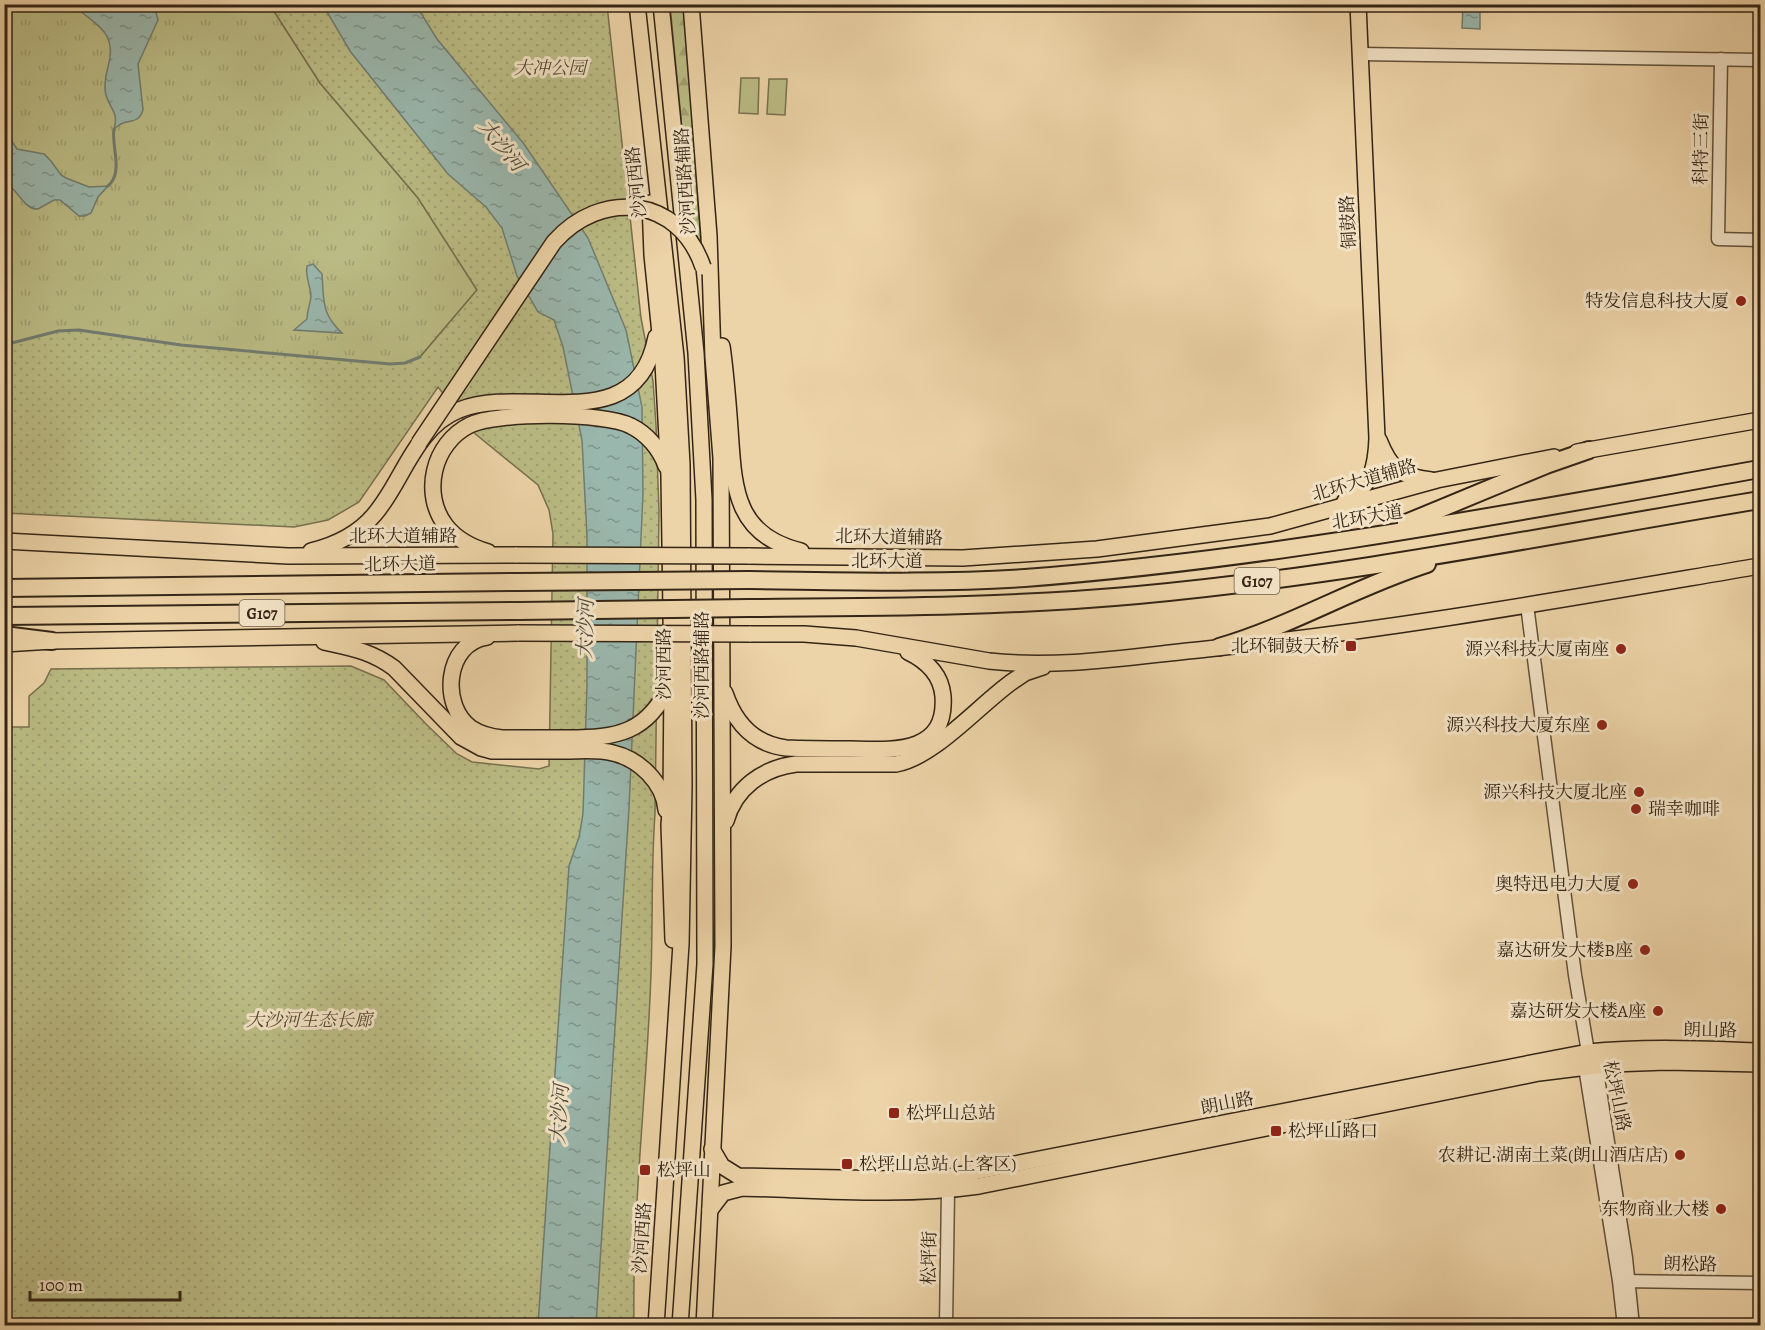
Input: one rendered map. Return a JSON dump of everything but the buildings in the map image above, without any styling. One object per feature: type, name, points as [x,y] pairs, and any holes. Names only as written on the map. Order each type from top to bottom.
[{"type":"highway","points":[[1368,537],[1589,450]]},
{"type":"highway","name":"北环大道","points":[[4,588],[749,580],[932,581],[1022,578],[1209,559],[1368,537],[1761,470]]},
{"type":"highway","name":"G107","points":[[4,615],[1003,604],[1139,595],[1329,571],[1761,500]]},
{"type":"highway","points":[[1219,647],[1270,630],[1407,570],[1495,544]]},
{"type":"highway","points":[[4,636],[52,641]]},
{"type":"main road","points":[[661,4],[696,353],[703,467],[706,893],[703,1002],[680,1326]]},
{"type":"main road","name":"沙河西路辅路","points":[[691,4],[709,236],[711,316],[721,458],[723,967],[702,1326]]},
{"type":"main road","name":"铜鼓路","points":[[1326,512],[1359,492],[1368,483],[1377,458],[1358,4]]},
{"type":"main road","name":"沙河西路","points":[[637,9],[676,357],[682,465],[684,786],[679,996],[656,1326]]},
{"type":"main road","name":"沙河西路辅路","points":[[652,147],[650,221],[665,393],[669,476],[672,681],[670,909],[679,996]]},
{"type":"main road","points":[[288,556],[325,548],[364,525],[383,502],[554,242],[580,219],[615,207],[634,207],[652,212],[671,223],[687,237],[698,254],[703,267],[711,316]]},
{"type":"main road","points":[[709,236],[727,378],[736,496],[750,523],[772,541],[785,547],[825,556]]},
{"type":"main road","points":[[419,444],[443,418],[479,404],[586,402],[609,398],[638,380],[650,361],[659,322]]},
{"type":"main road","points":[[518,555],[489,552],[463,542],[446,526],[435,506],[433,484],[436,463],[446,446],[460,431],[470,425],[492,418],[595,417],[616,420],[631,426],[650,439],[662,456],[669,476]]},
{"type":"main road","name":"北环大道辅路","points":[[4,541],[288,556],[963,558],[1096,549],[1246,530],[1326,512],[1437,480],[1589,450],[1761,420]]},
{"type":"main road","points":[[1377,438],[1395,469],[1417,478],[1437,480]]},
{"type":"main road","points":[[4,644],[52,641],[519,633],[826,635],[1000,662],[1058,664],[1421,622],[1761,567]]},
{"type":"main road","points":[[519,633],[482,638],[470,645],[456,661],[450,680],[453,702],[464,722],[472,729],[502,745],[614,753],[638,765],[652,777],[662,793],[669,825]]},
{"type":"main road","points":[[290,636],[357,649],[376,656],[394,668],[461,737],[481,748],[611,736],[635,726],[650,714],[659,704],[672,681]]},
{"type":"main road","points":[[888,644],[920,658],[931,667],[939,679],[943,700],[938,724],[929,737],[895,757]]},
{"type":"main road","points":[[721,678],[732,710],[739,722],[762,742],[797,756],[895,757],[907,762],[925,753],[1025,673],[1058,664]]},
{"type":"main road","points":[[722,839],[728,812],[739,794],[762,774],[784,765],[797,756]]},
{"type":"main road","points":[[703,1002],[714,1120]]},
{"type":"main road","name":"朗山路","points":[[710,1210],[723,1193],[742,1188],[895,1192],[948,1190],[990,1184],[1539,1073],[1590,1061],[1612,1049],[1761,1051]]},
{"type":"main road","name":"朗山路","points":[[712,1149],[722,1166],[738,1176],[895,1179],[948,1177],[1590,1061],[1761,1064]]},
{"type":"street","points":[[1360,54],[1761,60]]},
{"type":"street","name":"科特三街","points":[[1720,59],[1718,239],[1761,240]]},
{"type":"street","name":"松坪山路","points":[[1527,605],[1575,975],[1633,1326]]},
{"type":"street","name":"松坪街","points":[[946,1326],[948,1190]]},
{"type":"street","name":"松坪山路","points":[[1624,1281],[1624,1326]]},
{"type":"street","name":"朗松路","points":[[1624,1281],[1761,1283]]},
{"type":"green space","points":[[4,5],[270,5],[320,83],[418,198],[477,290],[420,357],[405,363],[390,364],[181,345],[79,330],[5,345]]},
{"type":"green space","name":"大沙河生态长廊","points":[[270,5],[607,5],[641,318],[653,381],[659,511],[651,974],[637,1193],[634,1325],[5,1325],[5,727],[29,727],[29,696],[44,683],[51,669],[351,666],[384,680],[457,754],[472,762],[539,769],[549,766],[553,534],[549,510],[538,485],[473,432],[438,387],[359,502],[328,520],[294,527],[5,513],[5,345],[58,331],[79,330],[181,345],[390,364],[405,363],[420,357],[477,290],[418,198],[320,83]]},
{"type":"green space","points":[[670,5],[685,5],[701,246],[692,232]]},
{"type":"green space","points":[[741,78],[759,78],[758,114],[739,113]]},
{"type":"green space","points":[[769,79],[787,79],[785,115],[767,114]]},
{"type":"water","points":[[78,5],[154,5],[158,20],[138,64],[143,110],[138,119],[122,123],[114,129],[115,114],[105,92],[110,56],[109,40],[100,28],[79,10]]},
{"type":"water","name":"大沙河","points":[[323,5],[416,5],[437,39],[524,144],[588,238],[626,330],[642,407],[643,493],[629,808],[596,1325],[538,1325],[569,866],[579,837],[583,814],[587,685],[587,536],[582,440],[563,347],[554,320],[538,312],[517,276],[502,228],[486,207],[448,174],[350,51]]},
{"type":"water","points":[[1463,5],[1480,5],[1480,29],[1462,28]]},
{"type":"water","points":[[4,129],[17,149],[44,154],[66,178],[89,187],[108,186],[98,197],[91,213],[79,216],[60,200],[54,200],[38,209],[25,203],[5,183]]},
{"type":"water","points":[[313,264],[322,274],[327,313],[342,333],[294,330],[307,319],[311,295],[307,266]]},
{"type":"waterway","points":[[108,186],[113,180],[116,167],[114,129]]},
{"type":"waterway","points":[[4,345],[58,331],[79,330],[181,345],[390,364],[405,363],[420,357]]},
{"type":"place","name":"特发信息科技大厦","points":[[1741,301]]},
{"type":"place","name":"北环铜鼓天桥","points":[[1351,646]]},
{"type":"place","name":"源兴科技大厦南座","points":[[1621,649]]},
{"type":"place","name":"源兴科技大厦东座","points":[[1602,725]]},
{"type":"place","name":"源兴科技大厦北座","points":[[1639,792]]},
{"type":"place","name":"瑞幸咖啡","points":[[1636,809]]},
{"type":"place","name":"奥特迅电力大厦","points":[[1633,884]]},
{"type":"place","name":"嘉达研发大楼B座","points":[[1645,950]]},
{"type":"place","name":"嘉达研发大楼A座","points":[[1658,1011]]},
{"type":"place","name":"松坪山总站","points":[[894,1113]]},
{"type":"place","name":"松坪山路口","points":[[1276,1131]]},
{"type":"place","name":"农耕记·湖南土菜(朗山酒店店)","points":[[1680,1155]]},
{"type":"place","name":"松坪山总站 (上客区)","points":[[847,1164]]},
{"type":"place","name":"松坪山","points":[[645,1170]]},
{"type":"place","name":"东物商业大楼","points":[[1721,1209]]},
{"type":"park label","name":"大冲公园","points":[[550,68]]}]
